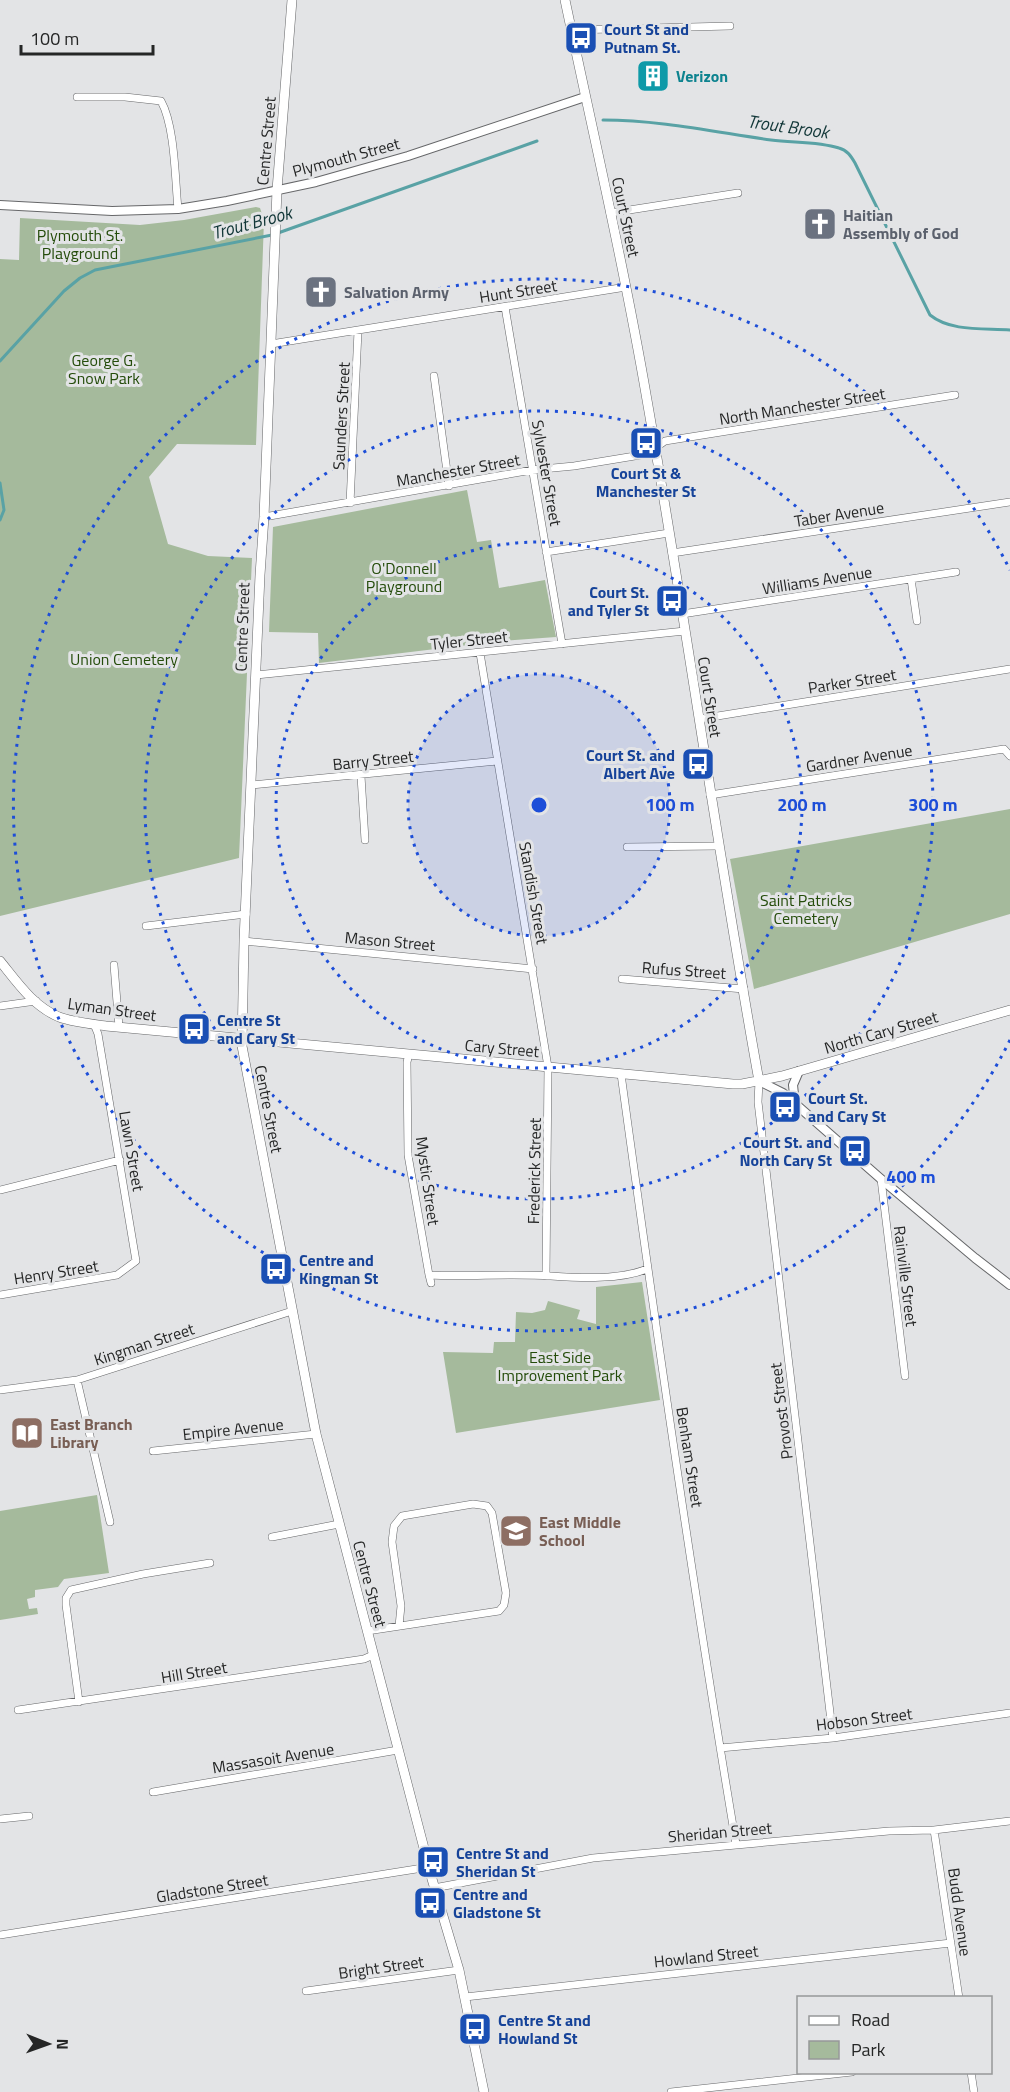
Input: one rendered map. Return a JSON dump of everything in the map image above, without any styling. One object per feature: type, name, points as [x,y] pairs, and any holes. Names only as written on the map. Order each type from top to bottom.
[{"type":"main road","name":"Centre Street","points":[[292,0],[275,226],[244,941],[242,1038],[246,1071],[316,1434],[434,1888],[459,1970],[484,2092]]},
{"type":"main road","name":"Court Street","points":[[565,0],[626,287],[655,448],[718,846],[759,1081]]},
{"type":"main road","name":"Lyman Street","points":[[0,962],[36,1002],[60,1017],[119,1027],[242,1038]]},
{"type":"main road","name":"North Cary Street","points":[[759,1081],[1010,1010]]},
{"type":"main road","name":"Cary Street","points":[[242,1038],[621,1074],[742,1084],[759,1081]]},
{"type":"street","points":[[571,30],[730,26]]},
{"type":"street","points":[[77,97],[125,97],[161,101],[169,126],[178,209]]},
{"type":"street","name":"Plymouth Street","points":[[0,205],[112,211],[178,209],[227,201],[316,182],[408,156],[585,98]]},
{"type":"street","points":[[610,213],[738,193]]},
{"type":"street","name":"Hunt Street","points":[[271,344],[626,287]]},
{"type":"street","name":"Sylvester Street","points":[[505,307],[562,644]]},
{"type":"street","name":"Saunders Street","points":[[350,503],[358,331]]},
{"type":"street","points":[[434,376],[449,486]]},
{"type":"street","name":"North Manchester Street","points":[[655,448],[665,441],[955,395]]},
{"type":"street","name":"Manchester Street","points":[[264,517],[532,470],[647,454],[655,448]]},
{"type":"street","name":"Taber Avenue","points":[[672,553],[1010,502]]},
{"type":"street","points":[[546,552],[669,533]]},
{"type":"street","name":"Williams Avenue","points":[[682,614],[956,572]]},
{"type":"street","points":[[911,579],[917,621]]},
{"type":"street","name":"Tyler Street","points":[[256,675],[685,631]]},
{"type":"street","name":"Standish Street","points":[[480,653],[548,1067]]},
{"type":"street","name":"Parker Street","points":[[699,719],[1010,669]]},
{"type":"street","name":"Gardner Avenue","points":[[710,795],[1004,749],[1010,756]]},
{"type":"street","name":"Barry Street","points":[[251,785],[497,761]]},
{"type":"street","points":[[361,776],[365,840]]},
{"type":"street","points":[[627,847],[718,846]]},
{"type":"street","points":[[146,926],[246,914]]},
{"type":"street","name":"Mason Street","points":[[244,941],[533,969]]},
{"type":"street","points":[[114,965],[119,1027]]},
{"type":"street","name":"Rufus Street","points":[[622,979],[744,988]]},
{"type":"street","points":[[0,1006],[36,1002]]},
{"type":"street","name":"Lawn Street","points":[[94,1024],[98,1034],[136,1261],[117,1275]]},
{"type":"street","name":"Mystic Street","points":[[409,1054],[407,1062],[408,1155],[431,1283]]},
{"type":"street","name":"Frederick Street","points":[[546,1276],[548,1067]]},
{"type":"street","points":[[795,1104],[793,1084],[799,1071]]},
{"type":"street","name":"Benham Street","points":[[621,1074],[647,1269],[736,1844]]},
{"type":"street","points":[[759,1081],[783,1093],[881,1179],[1010,1285]]},
{"type":"street","name":"Provost Street","points":[[759,1081],[758,1102],[833,1738]]},
{"type":"street","points":[[0,1190],[120,1160]]},
{"type":"street","name":"Rainville Street","points":[[881,1179],[905,1376]]},
{"type":"street","points":[[429,1275],[579,1278],[637,1273],[647,1269]]},
{"type":"street","name":"Henry Street","points":[[0,1295],[117,1275]]},
{"type":"street","name":"Kingman Street","points":[[0,1390],[77,1380],[292,1311]]},
{"type":"street","points":[[77,1380],[111,1522]]},
{"type":"street","name":"Empire Avenue","points":[[153,1451],[316,1434]]},
{"type":"street","points":[[367,1631],[499,1611],[504,1605],[506,1593],[492,1513],[487,1506],[473,1504],[402,1516],[394,1526],[392,1542],[401,1606],[399,1626]]},
{"type":"street","points":[[272,1538],[339,1524]]},
{"type":"street","points":[[79,1702],[66,1605],[66,1598],[71,1590],[143,1574],[210,1563]]},
{"type":"street","name":"Hill Street","points":[[18,1710],[364,1659],[374,1655]]},
{"type":"street","name":"Hobson Street","points":[[720,1748],[833,1738],[1010,1713]]},
{"type":"street","name":"Massasoit Avenue","points":[[153,1792],[399,1750]]},
{"type":"street","points":[[0,1819],[29,1816]]},
{"type":"street","name":"Sheridan Street","points":[[434,1888],[593,1858],[889,1831],[934,1830],[1010,1821]]},
{"type":"street","name":"Budd Avenue","points":[[934,1830],[959,1996]]},
{"type":"street","name":"Gladstone Street","points":[[0,1935],[429,1867]]},
{"type":"street","name":"Howland Street","points":[[465,1996],[951,1943]]},
{"type":"street","name":"Bright Street","points":[[306,1991],[459,1970]]},
{"type":"street","points":[[469,2073],[480,2070]]},
{"type":"street","points":[[671,2092],[842,2074]]},
{"type":"street","points":[[971,2074],[974,2092]]},
{"type":"green space","points":[[260,208],[264,220],[256,445],[177,444],[149,477],[168,544],[208,556],[252,558],[239,858],[0,916],[0,259],[19,260],[20,218],[140,225],[184,220]]},
{"type":"green space","name":"O'Donnell Playground","points":[[467,490],[477,542],[491,540],[499,588],[545,580],[556,637],[502,641],[319,663],[318,633],[269,632],[273,527]]},
{"type":"green space","name":"Saint Patricks Cemetery","points":[[1010,809],[1010,914],[754,989],[730,859]]},
{"type":"green space","name":"East Side Improvement Park","points":[[642,1282],[660,1400],[456,1433],[443,1352],[493,1353],[494,1342],[515,1342],[516,1312],[532,1313],[545,1310],[548,1301],[580,1310],[577,1319],[596,1324],[596,1287]]},
{"type":"green space","points":[[97,1495],[109,1573],[64,1579],[58,1587],[35,1590],[35,1597],[27,1599],[29,1609],[37,1608],[38,1614],[0,1620],[0,1511]]},
{"type":"waterway","name":"Trout Brook","points":[[603,120],[666,124],[771,140],[822,144],[844,150],[855,163],[930,315],[958,327],[1010,330]]},
{"type":"waterway","name":"Trout Brook","points":[[278,233],[537,141]]},
{"type":"waterway","name":"Trout Brook","points":[[0,361],[64,291],[95,270],[272,235]]},
{"type":"waterway","name":"Trout Brook","points":[[0,483],[4,510],[0,520]]},
{"type":"place","name":"Court St and Putnam St.","points":[[581,38]]},
{"type":"place","name":"Verizon","points":[[653,76]]},
{"type":"place","name":"Haitian Assembly of God","points":[[820,224]]},
{"type":"place","name":"Salvation Army","points":[[321,292]]},
{"type":"place","name":"Court St & Manchester St","points":[[646,443]]},
{"type":"place","name":"Court St. and Tyler St","points":[[672,601]]},
{"type":"place","name":"Court St. and Albert Ave","points":[[698,764]]},
{"type":"place","name":"Centre St and Cary St","points":[[194,1029]]},
{"type":"place","name":"Court St. and Cary St","points":[[785,1107]]},
{"type":"place","name":"Court St. and North Cary St","points":[[855,1151]]},
{"type":"place","name":"Centre and Kingman St","points":[[276,1269]]},
{"type":"place","name":"East Branch Library","points":[[27,1433]]},
{"type":"place","name":"East Middle School","points":[[516,1531]]},
{"type":"place","name":"Centre St and Sheridan St","points":[[433,1862]]},
{"type":"place","name":"Centre and Gladstone St","points":[[430,1903]]},
{"type":"place","name":"Centre St and Howland St","points":[[475,2029]]},
{"type":"park label","name":"Plymouth St. Playground","points":[[80,244]]},
{"type":"park label","name":"George G. Snow Park","points":[[104,369]]},
{"type":"park label","name":"Union Cemetery","points":[[124,659]]}]
